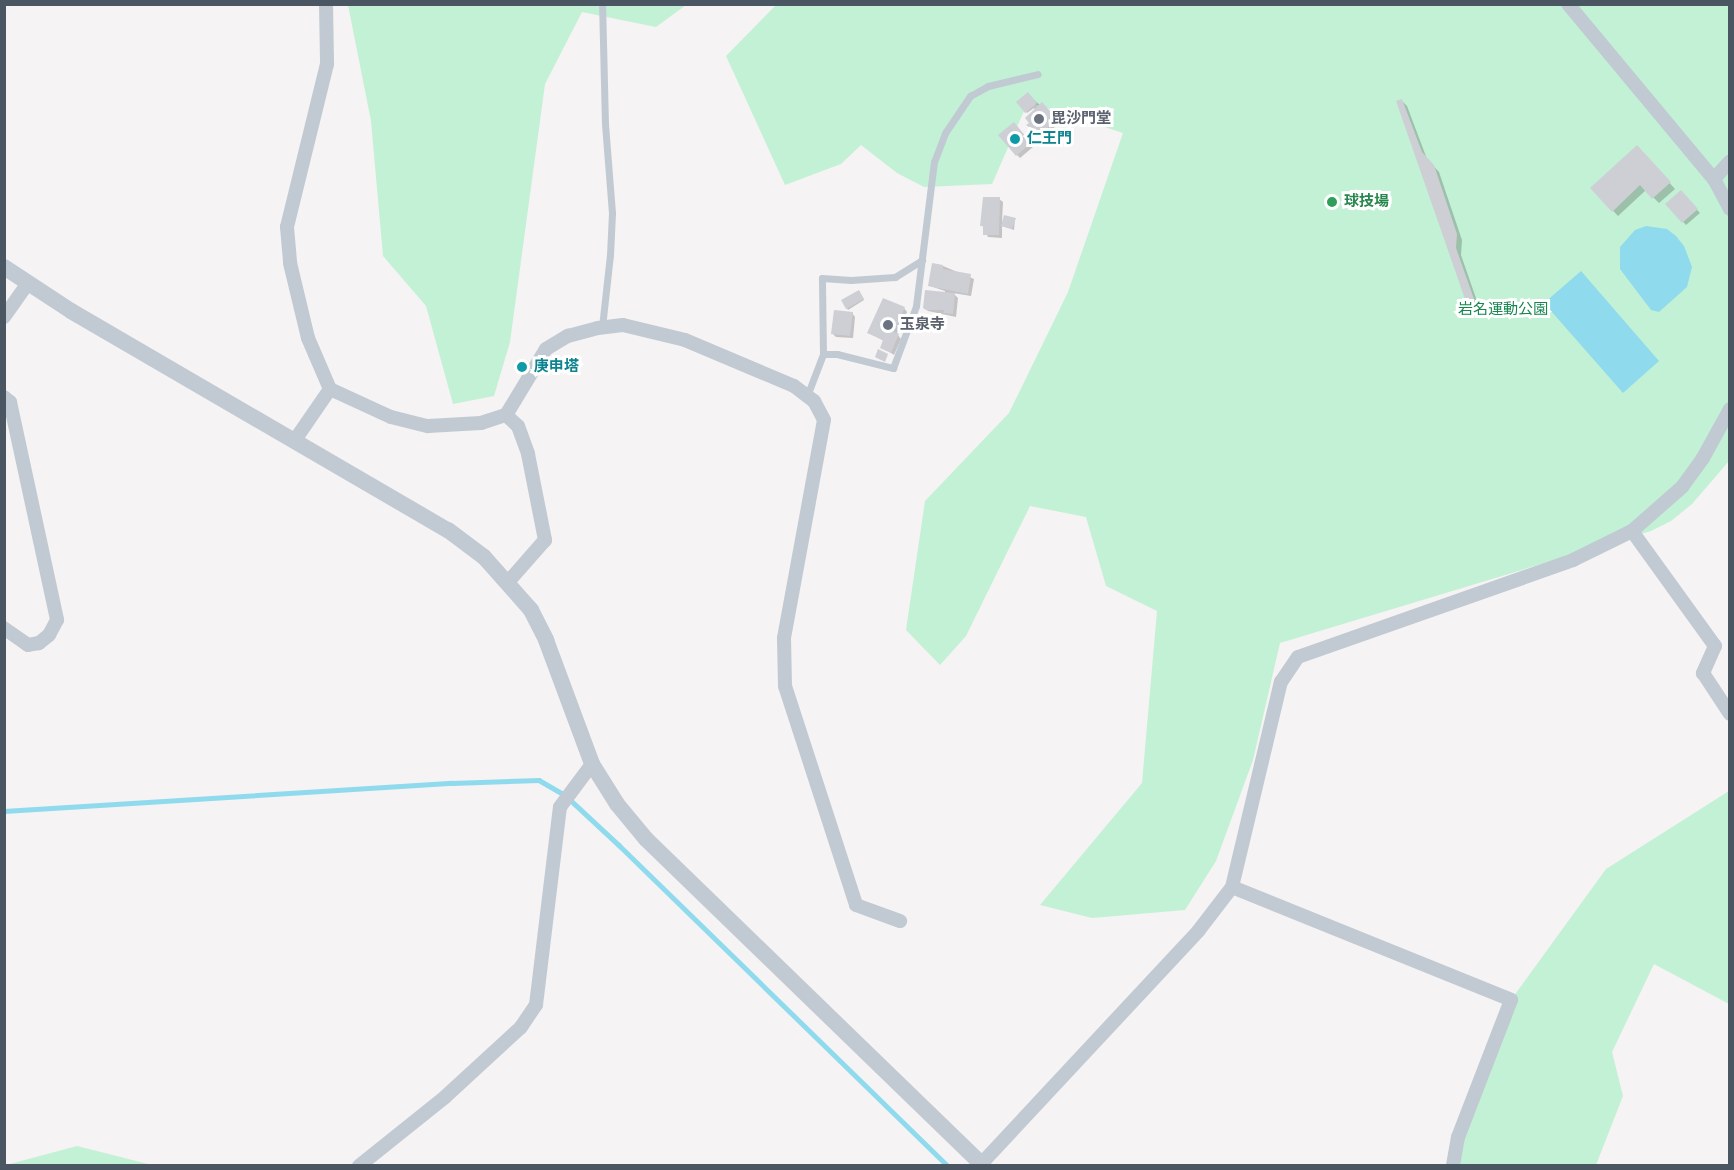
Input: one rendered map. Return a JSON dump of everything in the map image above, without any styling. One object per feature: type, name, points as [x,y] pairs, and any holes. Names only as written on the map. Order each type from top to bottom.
[{"type":"street","points":[[326,4],[327,64],[287,227],[290,263],[308,338],[330,389],[391,417],[428,426],[481,423],[506,415],[546,349],[568,336],[602,327],[623,325],[685,340],[794,386],[814,401],[824,420],[784,638],[785,687],[856,905],[900,921]]},
{"type":"street","points":[[1568,4],[1714,179],[1730,209]]},
{"type":"street","points":[[1714,179],[1730,161]]},
{"type":"street","points":[[4,267],[71,311],[448,530],[484,557],[531,610],[546,640],[592,764],[617,804],[645,839],[983,1164],[1199,930],[1232,886],[1281,682],[1288,668],[1298,657],[1573,560],[1632,531],[1682,487],[1703,459],[1730,409]]},
{"type":"street","points":[[4,317],[28,283]]},
{"type":"street","points":[[295,440],[330,389]]},
{"type":"street","points":[[4,397],[10,402],[57,620],[50,635],[39,643],[28,645],[4,628]]},
{"type":"street","points":[[506,415],[518,426],[528,454],[545,540],[508,582]]},
{"type":"street","points":[[1632,531],[1715,646],[1703,672],[1730,714]]},
{"type":"street","points":[[358,1166],[454,1089],[521,1027],[536,1005],[560,807],[592,764]]},
{"type":"street","points":[[1232,886],[1511,1000],[1458,1137],[1453,1166]]},
{"type":"lane","points":[[602,4],[605,124],[612,213],[602,327]]},
{"type":"lane","points":[[823,354],[837,354],[893,368],[916,306],[934,162],[945,133],[970,96],[988,86],[1038,74]]},
{"type":"lane","points":[[807,396],[823,354],[822,278],[851,280],[895,277],[922,260]]},
{"type":"green space","points":[[348,5],[686,5],[656,27],[582,12],[545,84],[510,342],[494,396],[453,404],[426,306],[383,256],[371,121]]},
{"type":"green space","name":"岩名運動公園","points":[[776,5],[1729,5],[1729,461],[1692,504],[1671,521],[1651,531],[1280,643],[1253,760],[1216,861],[1185,910],[1092,918],[1040,905],[1142,783],[1157,611],[1106,586],[1086,517],[1030,506],[966,636],[940,665],[906,630],[925,501],[1009,413],[1068,292],[1123,133],[1028,102],[992,184],[924,187],[897,173],[861,145],[841,164],[785,185],[726,56]]},
{"type":"green space","points":[[1729,791],[1729,1004],[1654,964],[1612,1052],[1623,1096],[1596,1165],[1455,1166],[1511,1000],[1606,869]]},
{"type":"green space","points":[[77,1146],[152,1165],[6,1165]]},
{"type":"water","points":[[1646,226],[1667,229],[1676,236],[1684,246],[1692,267],[1687,287],[1659,312],[1651,310],[1620,269],[1620,247],[1635,230]]},
{"type":"water","points":[[1581,271],[1659,361],[1623,393],[1544,303]]},
{"type":"building","points":[[1028,92],[1037,103],[1025,113],[1016,102]]},
{"type":"building","points":[[1402,99],[1422,152],[1434,165],[1457,234],[1456,248],[1474,299],[1466,302],[1396,101]]},
{"type":"building","points":[[1042,102],[1057,119],[1040,135],[1026,125],[1029,123],[1025,118]]},
{"type":"building","name":"仁王門","points":[[1014,122],[1031,143],[1016,156],[998,135]]},
{"type":"building","points":[[1637,145],[1671,182],[1652,199],[1640,185],[1612,212],[1590,188]]},
{"type":"building","points":[[1681,190],[1698,209],[1682,223],[1665,204]]},
{"type":"building","points":[[983,197],[1000,197],[999,235],[983,235],[983,226],[980,226]]},
{"type":"building","points":[[1004,215],[1016,218],[1012,229],[1001,226]]},
{"type":"building","points":[[932,263],[943,265],[943,269],[971,274],[968,294],[928,286]]},
{"type":"building","points":[[859,290],[864,299],[846,309],[841,300]]},
{"type":"building","points":[[925,290],[955,293],[953,314],[943,313],[944,310],[923,308]]},
{"type":"building","points":[[883,298],[905,307],[894,332],[899,334],[891,353],[880,348],[883,340],[867,333]]},
{"type":"building","points":[[834,310],[853,312],[850,336],[831,334]]},
{"type":"building","points":[[878,349],[888,354],[885,362],[875,357]]},
{"type":"waterway","points":[[4,811],[452,783],[539,780],[565,795],[619,845],[948,1166]]},
{"type":"place","name":"毘沙門堂","points":[[1039,119]]},
{"type":"place","name":"仁王門","points":[[1015,139]]},
{"type":"place","name":"球技場","points":[[1332,202]]},
{"type":"place","name":"玉泉寺","points":[[888,325]]},
{"type":"place","name":"庚申塔","points":[[522,367]]}]
